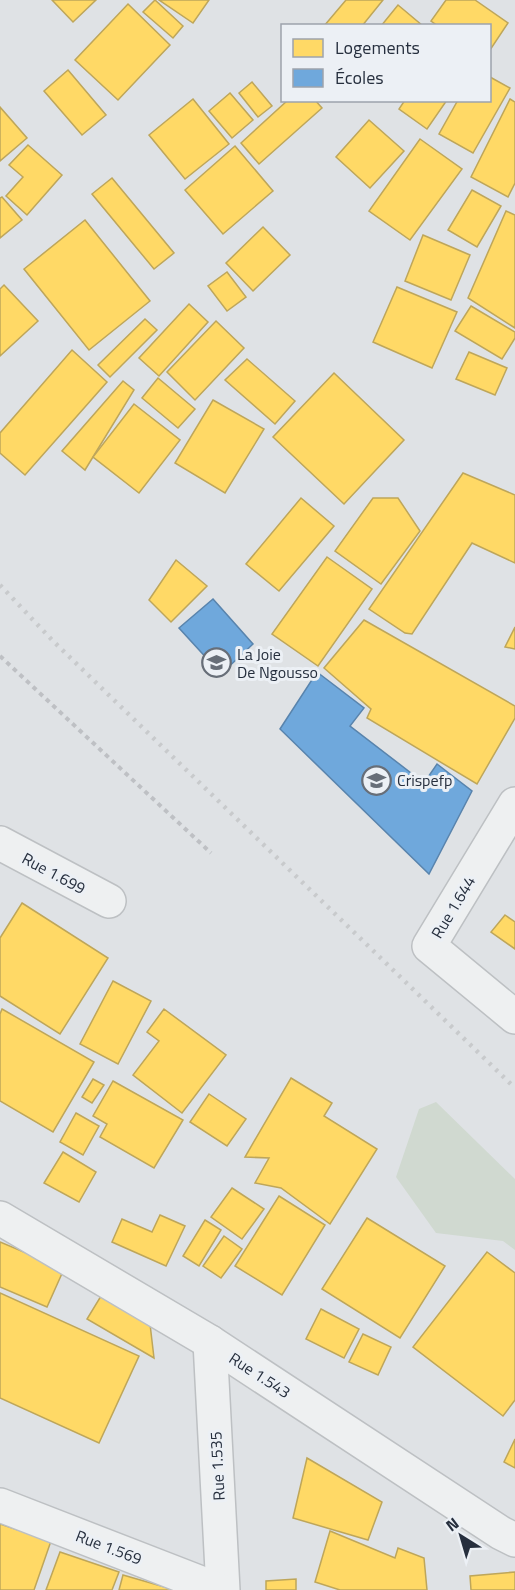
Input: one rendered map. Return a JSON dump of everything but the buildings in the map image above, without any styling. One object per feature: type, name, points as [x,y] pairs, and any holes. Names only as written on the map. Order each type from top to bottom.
[{"type":"street","name":"Rue 1.644","points":[[515,804],[429,946],[515,1017]]},
{"type":"street","name":"Rue 1.699","points":[[0,843],[109,902]]},
{"type":"street","name":"Rue 1.543","points":[[0,1218],[210,1342],[515,1540]]},
{"type":"street","name":"Rue 1.535","points":[[210,1342],[221,1590]]},
{"type":"street","name":"Rue 1.569","points":[[0,1505],[221,1590]]},
{"type":"path","points":[[0,656],[211,853]]},
{"type":"shaded area","points":[[436,1102],[515,1179],[515,1250],[503,1241],[436,1233],[396,1177],[419,1109]]},
{"type":"railway","points":[[0,585],[53,641],[515,1088]]},
{"type":"place","name":"La Joie De Ngousso","points":[[216,663]]},
{"type":"place","name":"Crispefp","points":[[376,780]]}]
